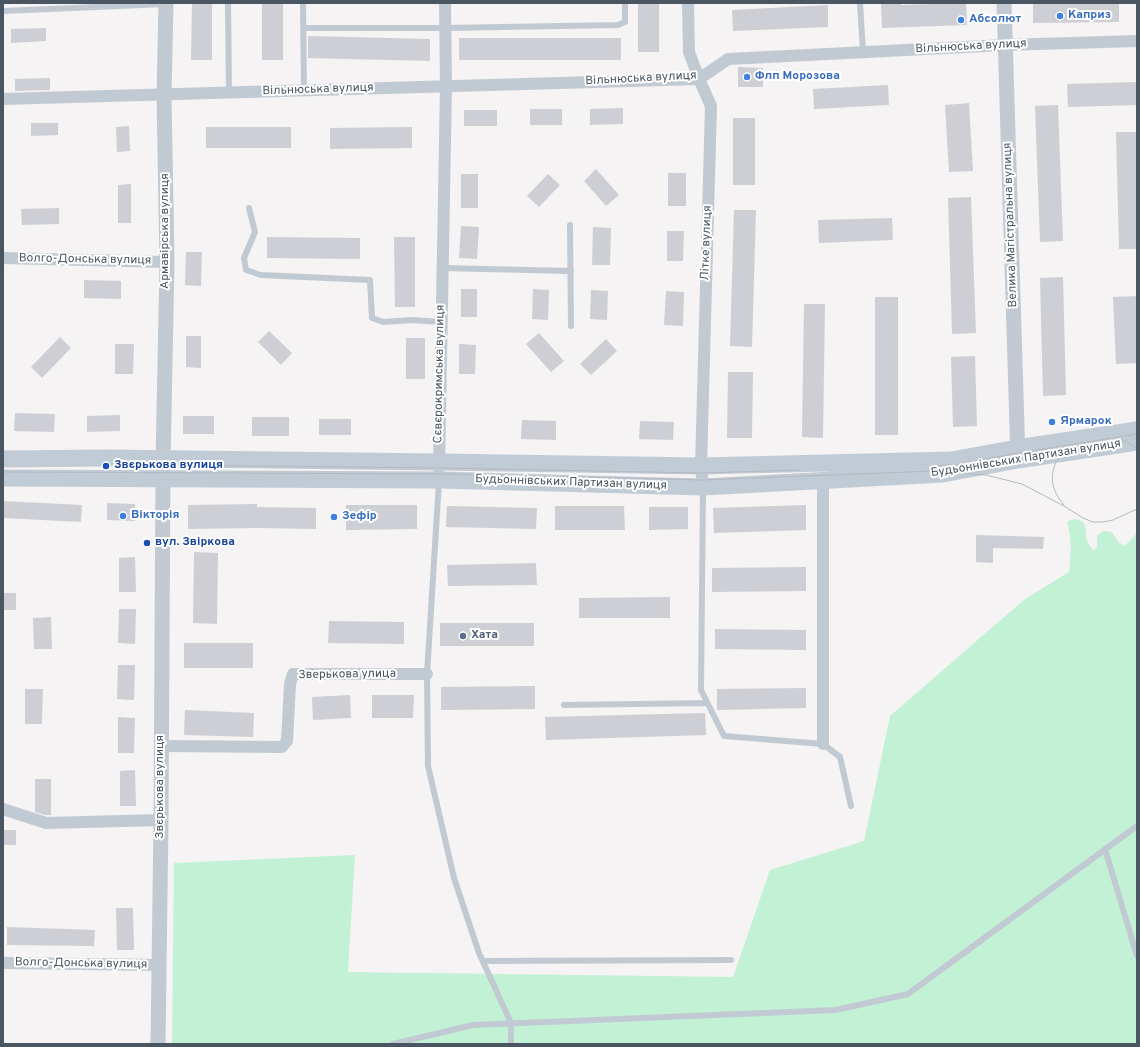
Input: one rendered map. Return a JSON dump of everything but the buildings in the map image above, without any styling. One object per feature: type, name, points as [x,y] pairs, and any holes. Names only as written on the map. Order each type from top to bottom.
[{"type":"main road","name":"Будьоннівських Партизан вулиця","points":[[3,478],[439,480],[703,487],[943,474],[1018,454],[1137,430]]},
{"type":"main road","name":"Будьоннівських Партизан вулиця","points":[[3,459],[163,459],[701,466],[951,460],[1137,442]]},
{"type":"street","name":"Армавірська вулиця","points":[[163,459],[167,262],[164,95],[166,3]]},
{"type":"street","points":[[445,3],[446,86]]},
{"type":"street","name":"Літке вулиця","points":[[688,3],[689,52],[711,106],[701,466],[703,487]]},
{"type":"street","name":"Велика Магістральна вулиця","points":[[1004,3],[1018,454]]},
{"type":"street","name":"Вільнюська вулиця","points":[[164,95],[699,79],[728,59],[1005,45],[1137,41]]},
{"type":"street","name":"Сєвєрокримська вулиця","points":[[439,480],[446,86]]},
{"type":"street","points":[[3,99],[164,95]]},
{"type":"street","name":"Волго-Донська вулиця","points":[[3,258],[167,262]]},
{"type":"street","name":"Звєрькова вулиця","points":[[158,1044],[162,746],[163,459]]},
{"type":"street","points":[[823,744],[824,480]]},
{"type":"street","name":"Зверькова улица","points":[[162,746],[282,747],[287,741],[290,684],[293,674],[427,674]]},
{"type":"street","points":[[3,809],[46,823],[161,820]]},
{"type":"street","name":"Волго-Донська вулиця","points":[[3,963],[159,965]]},
{"type":"lane","points":[[3,11],[166,3]]},
{"type":"lane","points":[[228,3],[228,93]]},
{"type":"lane","points":[[303,3],[304,91]]},
{"type":"lane","points":[[304,28],[445,28],[618,25],[625,22],[625,3]]},
{"type":"lane","points":[[860,3],[863,52]]},
{"type":"lane","points":[[249,208],[255,232],[244,258],[246,270],[261,275],[370,280],[372,318],[383,322],[412,320],[441,322]]},
{"type":"lane","points":[[570,225],[571,326]]},
{"type":"lane","points":[[442,268],[571,271]]},
{"type":"lane","points":[[439,480],[427,674],[428,766],[454,878],[483,961],[511,1023],[511,1044]]},
{"type":"lane","points":[[703,487],[701,690],[707,703],[724,736],[823,744],[840,757],[851,806]]},
{"type":"lane","points":[[564,705],[707,703]]},
{"type":"lane","points":[[393,1044],[472,1025],[836,1010],[908,994],[1137,826]]},
{"type":"lane","points":[[1105,849],[1137,956]]},
{"type":"lane","points":[[483,961],[731,960]]},
{"type":"green space","points":[[1073,519],[1082,521],[1084,524],[1088,543],[1094,551],[1097,547],[1097,536],[1103,531],[1112,532],[1118,542],[1125,546],[1137,533],[1137,1044],[172,1044],[174,863],[355,855],[348,972],[733,977],[770,870],[864,841],[890,716],[1025,599],[1069,572],[1071,547],[1067,522]]},
{"type":"tram line","points":[[935,466],[960,464],[1137,434]]},
{"type":"tram line","points":[[1116,438],[1128,442],[1137,449]]},
{"type":"tram line","points":[[1064,505],[1057,496],[1052,479],[1054,467],[1059,457],[1063,452],[1073,446]]},
{"type":"tram line","points":[[121,466],[163,465],[439,468],[701,473],[799,470]]},
{"type":"tram line","points":[[3,472],[439,474],[702,480],[934,471],[986,475],[1022,484],[1093,522],[1113,520],[1137,509]]},
{"type":"place","name":"Каприз","points":[[1060,16]]},
{"type":"place","name":"Абсолют","points":[[961,20]]},
{"type":"place","name":"Флп Морозова","points":[[747,77]]},
{"type":"place","name":"Ярмарок","points":[[1052,422]]},
{"type":"place","name":"Звєрькова вулиця","points":[[106,466]]},
{"type":"place","name":"Вікторія","points":[[123,516]]},
{"type":"place","name":"Зефір","points":[[334,517]]},
{"type":"place","name":"вул. Звіркова","points":[[147,543]]},
{"type":"place","name":"Хата","points":[[463,636]]}]
